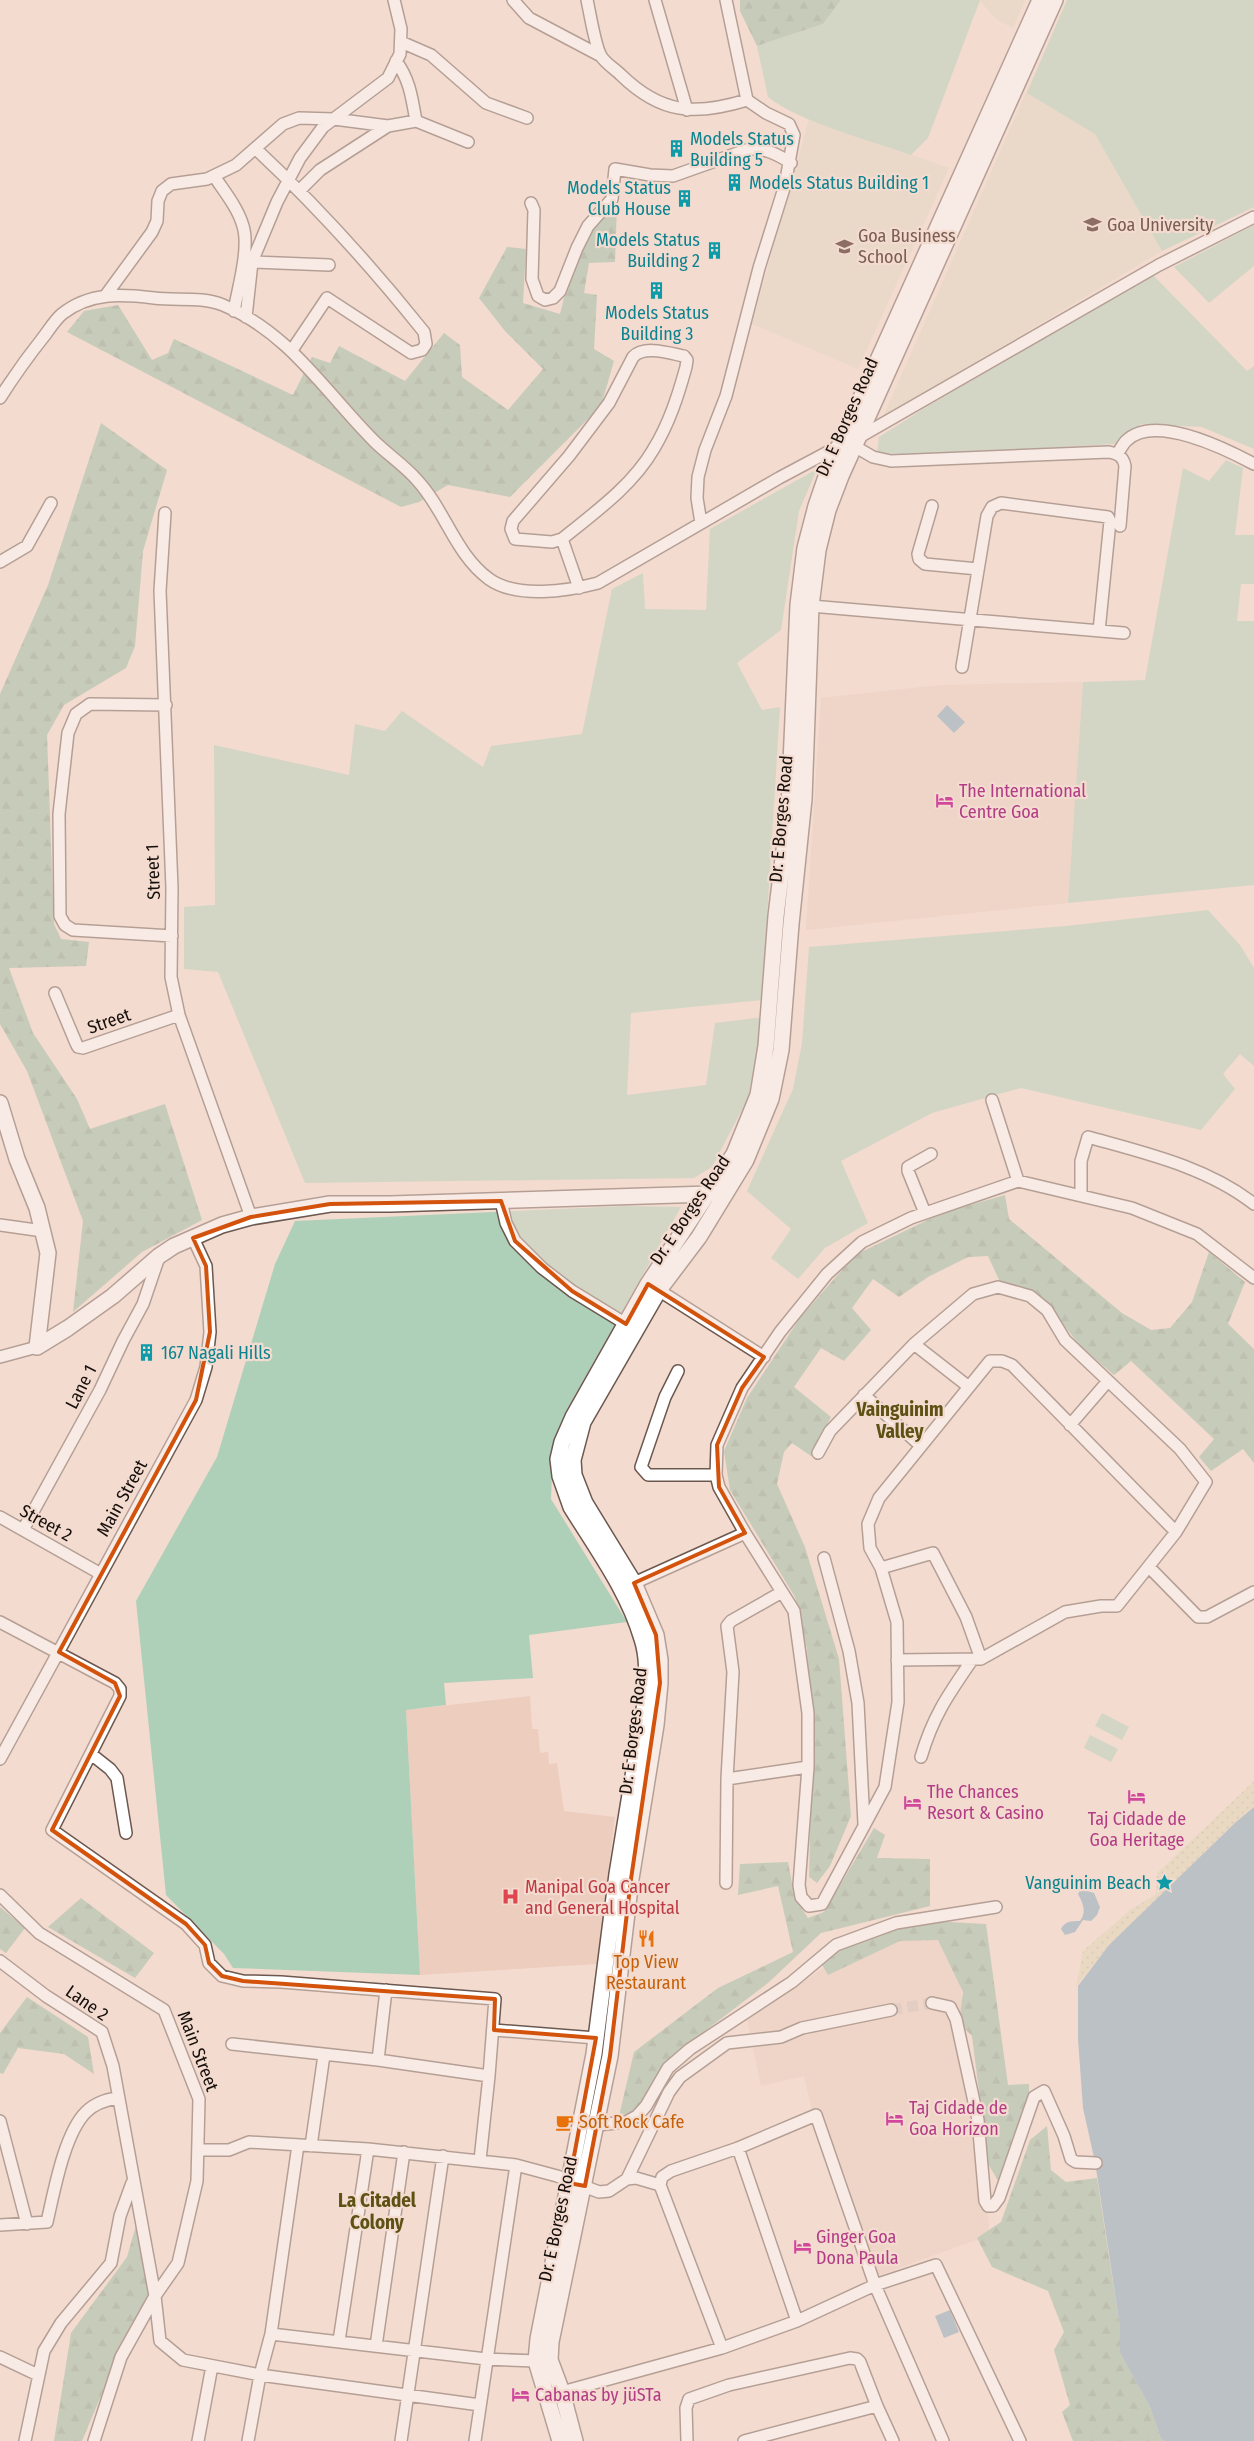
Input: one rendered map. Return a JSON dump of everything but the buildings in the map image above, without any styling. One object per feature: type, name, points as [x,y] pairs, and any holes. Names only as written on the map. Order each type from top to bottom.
[{"type":"main road","name":"Dr. E Borges Road","points":[[560,2441],[536,2361],[538,2339],[596,2038],[617,1874],[646,1697],[647,1671],[643,1640],[627,1600],[571,1507],[564,1491],[558,1459],[562,1442],[573,1417],[626,1324],[653,1287],[699,1237],[746,1160],[771,1099],[781,1050],[790,924],[804,799],[811,606],[818,550],[828,510],[851,443],[1040,0]]},
{"type":"main road","name":"Dr. E Borges Road","points":[[574,2441],[562,2392],[550,2360],[551,2342],[585,2186],[610,2056],[631,1876],[656,1725],[660,1660],[656,1635],[634,1583],[585,1503],[574,1474],[573,1460],[584,1422],[653,1287],[734,1154],[758,1095],[766,1046],[776,916],[789,809],[798,605],[805,548],[816,506],[851,443],[1055,0]]},
{"type":"main road","points":[[0,1103],[43,1231],[48,1253],[37,1347]]},
{"type":"main road","points":[[37,1347],[113,1296],[159,1256],[222,1225],[251,1217],[330,1204],[501,1201],[709,1194]]},
{"type":"street","points":[[246,317],[252,262],[300,158],[323,127],[388,78],[400,54],[401,29],[394,0]]},
{"type":"street","points":[[513,0],[529,18],[601,56],[644,96],[666,105],[687,110],[727,106],[747,100]]},
{"type":"street","points":[[587,0],[601,56]]},
{"type":"street","points":[[655,0],[687,110]]},
{"type":"street","points":[[702,523],[697,498],[698,477],[705,450],[726,396],[759,268],[790,163],[794,135],[790,124],[766,113],[747,100],[726,0]]},
{"type":"street","points":[[401,42],[431,55],[486,103],[527,118]]},
{"type":"street","points":[[396,61],[406,74],[416,121]]},
{"type":"street","points":[[106,295],[152,232],[156,221],[158,201],[162,191],[171,184],[207,179],[236,165],[282,124],[299,118],[334,118],[388,126],[416,121],[468,142]]},
{"type":"street","points":[[299,191],[320,170],[388,126]]},
{"type":"street","points":[[256,149],[289,180],[370,265],[426,337],[422,350],[412,353],[327,298],[292,350]]},
{"type":"street","points":[[531,203],[534,210],[532,279],[538,296],[545,300],[553,298],[560,291],[588,226],[612,198],[615,169],[650,175],[673,176],[749,149],[757,149],[778,155],[790,163]]},
{"type":"street","points":[[214,176],[239,215],[244,228],[241,273],[234,311]]},
{"type":"street","points":[[0,398],[20,367],[61,315],[85,300],[106,295],[206,301],[246,317],[292,350],[373,440],[417,480],[431,498],[470,563],[490,580],[517,589],[570,591],[598,583],[779,478],[851,443],[1159,266],[1254,217]]},
{"type":"street","points":[[252,262],[329,265]]},
{"type":"street","points":[[645,350],[684,356],[687,360],[686,367],[674,408],[653,450],[637,472],[610,500],[562,539],[552,542],[515,539],[511,529],[513,521],[569,456],[609,403],[633,357],[638,352],[645,350]]},
{"type":"street","points":[[1117,454],[1126,440],[1136,434],[1162,431],[1198,438],[1254,464]]},
{"type":"street","points":[[851,443],[873,457],[891,461],[1109,452],[1117,454],[1124,459],[1125,466],[1120,526]]},
{"type":"street","points":[[0,562],[27,546],[51,503]]},
{"type":"street","points":[[962,667],[987,516],[992,507],[1001,503],[1108,517],[1110,521],[1099,631]]},
{"type":"street","points":[[932,506],[918,559],[926,564],[978,569]]},
{"type":"street","name":"Street 1","points":[[165,513],[160,591],[166,705],[172,936],[171,977],[179,1015],[251,1217]]},
{"type":"street","points":[[562,539],[579,588]]},
{"type":"street","points":[[811,606],[970,622],[1124,633]]},
{"type":"street","points":[[166,705],[90,704],[76,714],[68,733],[59,814],[60,916],[65,925],[73,930],[172,936]]},
{"type":"street","name":"Street","points":[[55,993],[78,1047],[84,1048],[179,1015]]},
{"type":"street","points":[[992,1100],[1018,1181]]},
{"type":"street","points":[[1081,1195],[1082,1161],[1088,1137],[1170,1161],[1235,1190],[1254,1204]]},
{"type":"street","points":[[925,1213],[908,1167],[932,1154]]},
{"type":"street","points":[[1176,1532],[1012,1365],[1002,1361],[990,1361],[879,1498],[868,1524],[870,1548],[881,1568],[897,1622],[898,1702],[885,1787],[822,1904],[809,1906],[801,1897],[799,1885],[808,1767],[808,1713],[794,1611],[745,1533],[720,1488],[716,1475],[717,1445],[742,1388],[807,1296],[862,1242],[925,1213],[1018,1181],[1132,1208],[1197,1234],[1254,1278]]},
{"type":"street","points":[[501,1201],[506,1223],[515,1241],[542,1268],[572,1291],[626,1324]]},
{"type":"street","points":[[0,1225],[43,1231]]},
{"type":"street","name":"Main Street","points":[[0,1759],[196,1400],[206,1367],[210,1332],[206,1266],[194,1238]]},
{"type":"street","name":"Lane 1","points":[[23,1530],[100,1390],[123,1340],[144,1304],[159,1256]]},
{"type":"street","points":[[653,1287],[764,1357]]},
{"type":"street","points":[[818,1453],[830,1431],[914,1344],[973,1294],[998,1287],[1030,1296],[1047,1310],[1065,1340],[1180,1449],[1206,1482],[1176,1532],[1117,1606],[1101,1606],[1065,1612],[976,1660],[939,1709],[930,1728],[921,1757]]},
{"type":"street","points":[[914,1344],[969,1388]]},
{"type":"street","points":[[0,1357],[37,1347]]},
{"type":"street","points":[[678,1371],[665,1397],[641,1467],[648,1475],[716,1475]]},
{"type":"street","points":[[1070,1424],[1108,1381]]},
{"type":"street","points":[[864,1395],[921,1446]]},
{"type":"street","name":"Street 2","points":[[0,1517],[100,1574]]},
{"type":"street","points":[[634,1583],[745,1533]]},
{"type":"street","points":[[881,1568],[933,1553],[966,1617],[976,1660]]},
{"type":"street","points":[[824,1558],[849,1651],[858,1703],[864,1824]]},
{"type":"street","points":[[1149,1567],[1198,1617],[1207,1617],[1254,1592]]},
{"type":"street","points":[[726,1883],[727,1779],[733,1672],[727,1626],[782,1592]]},
{"type":"street","points":[[0,1622],[115,1683],[120,1689],[120,1696],[52,1830],[186,1924],[205,1945],[209,1963],[222,1976],[243,1981],[281,1982],[495,2000],[490,2076],[480,2160]]},
{"type":"street","points":[[897,1660],[976,1660]]},
{"type":"street","points":[[91,1754],[110,1769],[117,1778],[126,1833]]},
{"type":"street","points":[[727,1779],[808,1767]]},
{"type":"street","name":"Main Street","points":[[0,1895],[39,1933],[164,2010],[200,2099],[197,2181],[178,2263],[155,2296],[121,2357],[94,2441]]},
{"type":"street","points":[[596,2125],[626,2122],[637,2116],[646,2106],[668,2068],[683,2055],[792,1982],[836,1945],[896,1923],[996,1907]]},
{"type":"street","name":"Lane 2","points":[[0,1961],[46,1996],[102,2032],[113,2066],[117,2098],[155,2296],[160,2341],[183,2360],[212,2366],[260,2375],[480,2405]]},
{"type":"street","points":[[378,2060],[386,1990]]},
{"type":"street","points":[[932,2003],[950,2007],[956,2019],[978,2120],[985,2201],[988,2206],[993,2206],[999,2198],[1034,2097],[1044,2091],[1064,2136],[1071,2159],[1076,2162],[1096,2162]]},
{"type":"street","points":[[627,2180],[670,2092],[680,2077],[727,2043],[781,2037],[802,2028],[891,2010]]},
{"type":"street","points":[[494,2030],[596,2038]]},
{"type":"street","points":[[232,2044],[378,2060],[490,2076]]},
{"type":"street","points":[[312,2146],[324,2055]]},
{"type":"street","points":[[0,2225],[47,2222],[60,2167],[77,2125],[86,2112],[102,2101],[117,2098]]},
{"type":"street","points":[[722,2348],[660,2185],[662,2177],[672,2171],[738,2148],[816,2115],[876,2285],[943,2441]]},
{"type":"street","points":[[0,2121],[27,2224]]},
{"type":"street","points":[[198,2150],[229,2150],[249,2142],[368,2149],[516,2165],[557,2176],[569,2183],[585,2186],[599,2192],[609,2191],[627,2180],[636,2178],[660,2185]]},
{"type":"street","points":[[248,2441],[260,2375],[271,2334],[298,2145]]},
{"type":"street","points":[[738,2148],[797,2322]]},
{"type":"street","points":[[340,2342],[368,2149]]},
{"type":"street","points":[[376,2346],[404,2152]]},
{"type":"street","points":[[401,2441],[443,2156]]},
{"type":"street","points":[[475,2441],[516,2165]]},
{"type":"street","points":[[25,2441],[44,2351],[61,2323],[111,2263],[120,2216],[133,2181]]},
{"type":"street","points":[[562,2392],[722,2348],[797,2322],[876,2285],[936,2265],[1020,2441]]},
{"type":"street","points":[[271,2334],[486,2359],[536,2361]]},
{"type":"street","points":[[0,2357],[38,2375]]},
{"type":"street","points":[[687,2441],[686,2403],[695,2396],[729,2385],[850,2358],[857,2359],[860,2362],[893,2441]]},
{"type":"street","points":[[198,2441],[212,2366]]},
{"type":"street","points":[[744,2441],[877,2406]]},
{"type":"highlighted area","points":[[501,1201],[515,1241],[572,1291],[626,1324],[648,1284],[764,1357],[742,1388],[717,1445],[719,1487],[745,1533],[634,1583],[656,1635],[660,1683],[631,1879],[610,2056],[585,2186],[569,2183],[596,2038],[494,2030],[495,1999],[243,1981],[222,1976],[209,1963],[205,1945],[186,1924],[52,1830],[120,1696],[115,1683],[59,1652],[196,1400],[210,1332],[206,1266],[193,1238],[251,1217],[330,1204]]},
{"type":"shaded area","points":[[979,0],[1025,0],[1013,28],[996,19]]},
{"type":"shaded area","name":"Goa University","points":[[1067,0],[1254,0],[1254,207],[1162,251],[883,417]]},
{"type":"shaded area","name":"Goa Business School","points":[[809,119],[949,168],[858,369],[752,324]]},
{"type":"shaded area","name":"The International Centre Goa","points":[[1083,682],[1068,903],[806,930],[821,698],[940,685]]},
{"type":"shaded area","name":"Manipal Goa Cancer and General Hospital","points":[[530,1696],[532,1729],[538,1729],[540,1753],[548,1752],[549,1764],[557,1763],[564,1811],[615,1817],[597,1964],[420,1975],[406,1710]]},
{"type":"shaded area","name":"Taj Cidade de Goa Horizon","points":[[954,1932],[990,2235],[877,2276],[821,2150],[804,2076],[761,2086],[747,2020],[850,1950]]},
{"type":"green space","points":[[740,0],[841,0],[823,24],[757,46],[740,11]]},
{"type":"green space","points":[[841,0],[980,0],[928,138],[911,155],[817,123],[798,115],[768,97],[757,46],[823,24]]},
{"type":"green space","points":[[1067,0],[1254,0],[1254,207],[1162,251],[1095,134],[1027,93]]},
{"type":"green space","points":[[617,206],[615,262],[589,263],[584,293],[597,295],[594,349],[614,361],[601,406],[510,497],[448,485],[419,502],[401,507],[67,332],[84,311],[118,305],[152,360],[168,353],[174,339],[293,395],[312,357],[330,363],[339,346],[405,381],[444,333],[460,345],[462,377],[508,410],[543,369],[505,331],[479,298],[507,247],[526,249],[523,303],[560,314],[572,266],[591,228]]},
{"type":"green space","points":[[1254,225],[1254,266],[1209,303],[1174,267]]},
{"type":"green space","points":[[1153,275],[1247,371],[1254,366],[1254,449],[1202,427],[1141,424],[1114,444],[930,455],[877,453],[879,437],[928,406]]},
{"type":"green space","points":[[101,423],[167,470],[143,551],[135,646],[126,668],[64,705],[47,735],[54,924],[61,939],[89,942],[86,966],[9,968],[33,1033],[77,1099],[90,1129],[165,1104],[202,1220],[142,1252],[73,1312],[83,1221],[27,1071],[0,1024],[0,694],[48,585]]},
{"type":"green space","points":[[1226,460],[1243,468],[1235,535],[1254,535],[1254,584],[1241,584],[1237,621],[1254,621],[1254,885],[1068,903],[1083,682],[1145,680],[1183,468],[1209,481]]},
{"type":"green space","points":[[817,469],[799,511],[781,630],[737,663],[762,710],[780,707],[762,1000],[631,1013],[627,1095],[706,1085],[715,1023],[765,1017],[748,1098],[712,1167],[694,1178],[305,1183],[218,972],[184,969],[184,907],[215,905],[214,745],[349,775],[355,724],[385,731],[402,711],[483,767],[491,746],[582,734],[612,589],[643,573],[645,609],[706,610],[710,529]]},
{"type":"green space","points":[[1208,910],[1240,945],[1254,968],[1254,1066],[1240,1054],[1223,1074],[1235,1089],[1201,1130],[1021,1088],[932,1113],[841,1161],[868,1223],[825,1248],[798,1279],[771,1258],[791,1229],[747,1191],[793,1089],[802,1043],[809,947],[1066,926]]},
{"type":"green space","points":[[1005,1195],[1009,1219],[1122,1313],[1151,1330],[1170,1328],[1192,1302],[1209,1252],[1245,1282],[1228,1324],[1254,1349],[1254,1463],[1243,1449],[1211,1471],[1199,1457],[1214,1439],[1131,1361],[1114,1375],[1080,1346],[1053,1311],[1000,1282],[988,1256],[968,1257],[928,1277],[899,1297],[873,1279],[852,1308],[871,1330],[844,1361],[821,1348],[794,1387],[831,1417],[811,1456],[792,1443],[784,1452],[777,1484],[805,1547],[839,1659],[851,1816],[830,1866],[817,1883],[809,1877],[811,1798],[807,1649],[795,1597],[730,1490],[724,1451],[747,1398],[800,1318],[855,1255],[942,1213]]},
{"type":"green space","points":[[626,1206],[681,1207],[566,1411],[553,1451],[551,1499],[627,1622],[529,1635],[533,1678],[444,1683],[446,1705],[406,1710],[420,1975],[233,1968],[224,1954],[166,1895],[136,1601],[217,1457],[275,1264],[295,1221]]},
{"type":"green space","points":[[1102,1713],[1129,1727],[1122,1740],[1095,1726]]},
{"type":"green space","points":[[1090,1735],[1118,1749],[1111,1762],[1084,1748]]},
{"type":"green space","points":[[874,1828],[885,1835],[877,1858],[930,1859],[930,1906],[821,1933],[768,1983],[672,2056],[637,2110],[619,2116],[634,2052],[718,1988],[793,1952],[778,1886],[738,1895],[740,1864],[788,1862],[795,1899],[808,1918],[824,1912]]},
{"type":"green space","points":[[81,1898],[154,1953],[135,1978],[48,1927]]},
{"type":"green space","points":[[0,1907],[25,1928],[6,1953],[0,1949]]},
{"type":"green space","points":[[930,1921],[986,1924],[1008,2085],[1029,2084],[1029,2095],[999,2182],[988,2164],[972,2036],[959,2023],[963,1992],[938,1940],[900,1941],[828,1975],[821,1963],[856,1938]]},
{"type":"green space","points":[[27,1997],[88,2037],[94,2074],[64,2054],[18,2048],[3,2074],[0,2073],[0,2033]]},
{"type":"green space","points":[[1047,2126],[1051,2170],[1066,2182],[1097,2178],[1120,2328],[1120,2353],[1150,2407],[1161,2439],[1165,2441],[1073,2441],[1062,2412],[1070,2405],[1054,2350],[1064,2332],[1048,2291],[992,2267],[977,2238],[1001,2222],[1030,2140]]},
{"type":"green space","points":[[137,2222],[149,2297],[122,2346],[82,2441],[54,2441],[71,2333],[127,2257]]},
{"type":"sand","name":"Vanguinim Beach","points":[[1254,1781],[1254,1807],[1236,1822],[1109,1945],[1076,1987],[1083,1951],[1130,1910],[1156,1894],[1157,1873]]},
{"type":"water","points":[[947,705],[965,722],[954,733],[937,716]]},
{"type":"water","points":[[1254,1807],[1254,2441],[1165,2441],[1161,2439],[1150,2407],[1120,2353],[1120,2328],[1108,2247],[1095,2162],[1083,2108],[1078,2039],[1078,1986],[1109,1945],[1236,1822]]},
{"type":"water","points":[[1081,1889],[1094,1893],[1100,1907],[1097,1915],[1091,1921],[1083,1920],[1075,1932],[1065,1935],[1061,1929],[1064,1924],[1080,1921],[1082,1918],[1083,1904],[1078,1894]]},
{"type":"water","points":[[950,2310],[959,2332],[944,2338],[935,2316]]},
{"type":"tunnel","points":[[891,2010],[932,2003]]},
{"type":"place","name":"Models Status Building 5","points":[[676,149]]},
{"type":"place","name":"Models Status Building 1","points":[[735,183]]},
{"type":"place","name":"Models Status Club House","points":[[685,198]]},
{"type":"place","name":"Goa University","points":[[1093,225]]},
{"type":"place","name":"Goa Business School","points":[[844,246]]},
{"type":"place","name":"Models Status Building 2","points":[[714,250]]},
{"type":"place","name":"Models Status Building 3","points":[[657,290]]},
{"type":"place","name":"The International Centre Goa","points":[[945,801]]},
{"type":"place","name":"167 Nagali Hills","points":[[147,1353]]},
{"type":"place","name":"Taj Cidade de Goa Heritage","points":[[1137,1796]]},
{"type":"place","name":"The Chances Resort & Casino","points":[[913,1802]]},
{"type":"place","name":"Vanguinim Beach","points":[[1165,1883]]},
{"type":"place","name":"Manipal Goa Cancer and General Hospital","points":[[511,1897]]},
{"type":"place","name":"Top View Restaurant","points":[[646,1939]]},
{"type":"place","name":"Taj Cidade de Goa Horizon","points":[[895,2118]]},
{"type":"place","name":"Soft Rock Cafe","points":[[565,2122]]},
{"type":"place","name":"Ginger Goa Dona Paula","points":[[802,2247]]},
{"type":"place","name":"Cabanas by jüSTa","points":[[521,2395]]},
{"type":"district","name":"Vainguinim Valley","points":[[900,1420]]},
{"type":"district","name":"La Citadel Colony","points":[[377,2211]]}]
